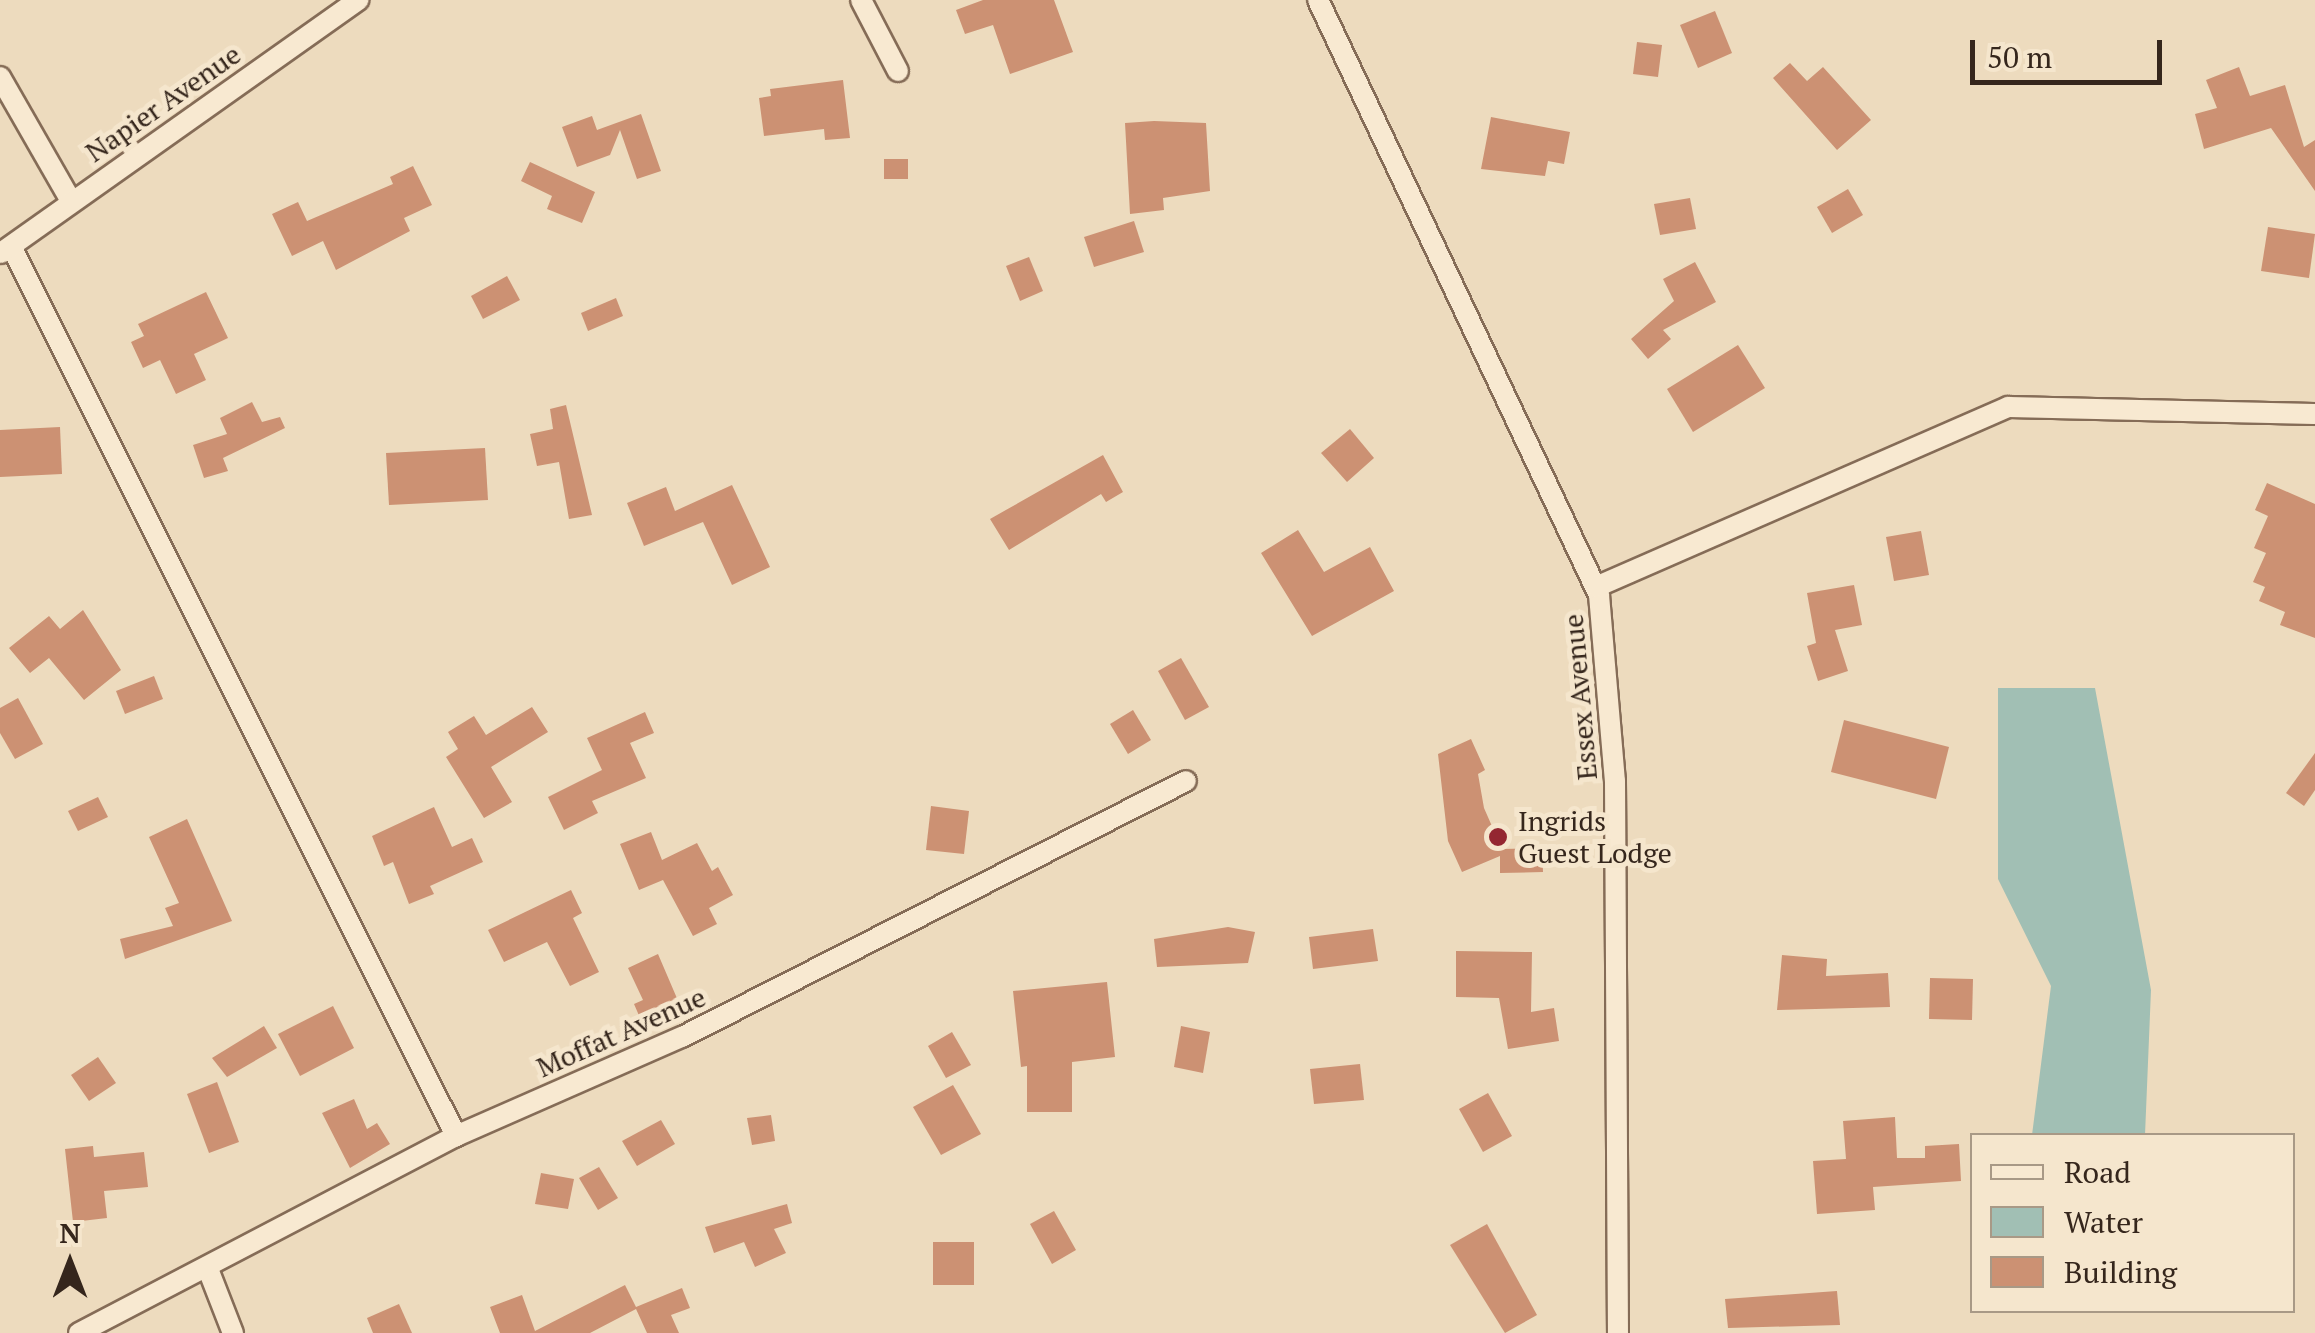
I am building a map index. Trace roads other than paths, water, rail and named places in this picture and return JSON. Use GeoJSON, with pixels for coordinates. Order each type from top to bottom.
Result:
{"type":"FeatureCollection","features":[{"type":"Feature","properties":{"kind":"street","name":"Napier Avenue"},"geometry":{"type":"LineString","coordinates":[[6,250],[358,0]]}},
{"type":"Feature","properties":{"kind":"street"},"geometry":{"type":"LineString","coordinates":[[861,0],[898,70]]}},
{"type":"Feature","properties":{"kind":"street","name":"Essex Avenue"},"geometry":{"type":"LineString","coordinates":[[1318,0],[1596,587],[1616,780],[1618,1333]]}},
{"type":"Feature","properties":{"kind":"street"},"geometry":{"type":"LineString","coordinates":[[0,77],[71,201]]}},
{"type":"Feature","properties":{"kind":"street"},"geometry":{"type":"LineString","coordinates":[[6,250],[456,1136]]}},
{"type":"Feature","properties":{"kind":"street"},"geometry":{"type":"LineString","coordinates":[[1596,587],[2008,407],[2315,414]]}},
{"type":"Feature","properties":{"kind":"street","name":"Moffat Avenue"},"geometry":{"type":"LineString","coordinates":[[79,1333],[208,1269],[456,1136],[682,1038],[1186,781]]}},
{"type":"Feature","properties":{"kind":"street"},"geometry":{"type":"LineString","coordinates":[[208,1269],[234,1333]]}},
{"type":"Feature","properties":{"kind":"water"},"geometry":{"type":"Polygon","coordinates":[[[1998,688],[2095,688],[2151,990],[2145,1133],[2032,1133],[2051,986],[1998,879],[1998,688]]]}},
{"type":"Feature","properties":{"kind":"place","name":"Ingrids Guest Lodge"},"geometry":{"type":"Point","coordinates":[1498,837]}}]}
